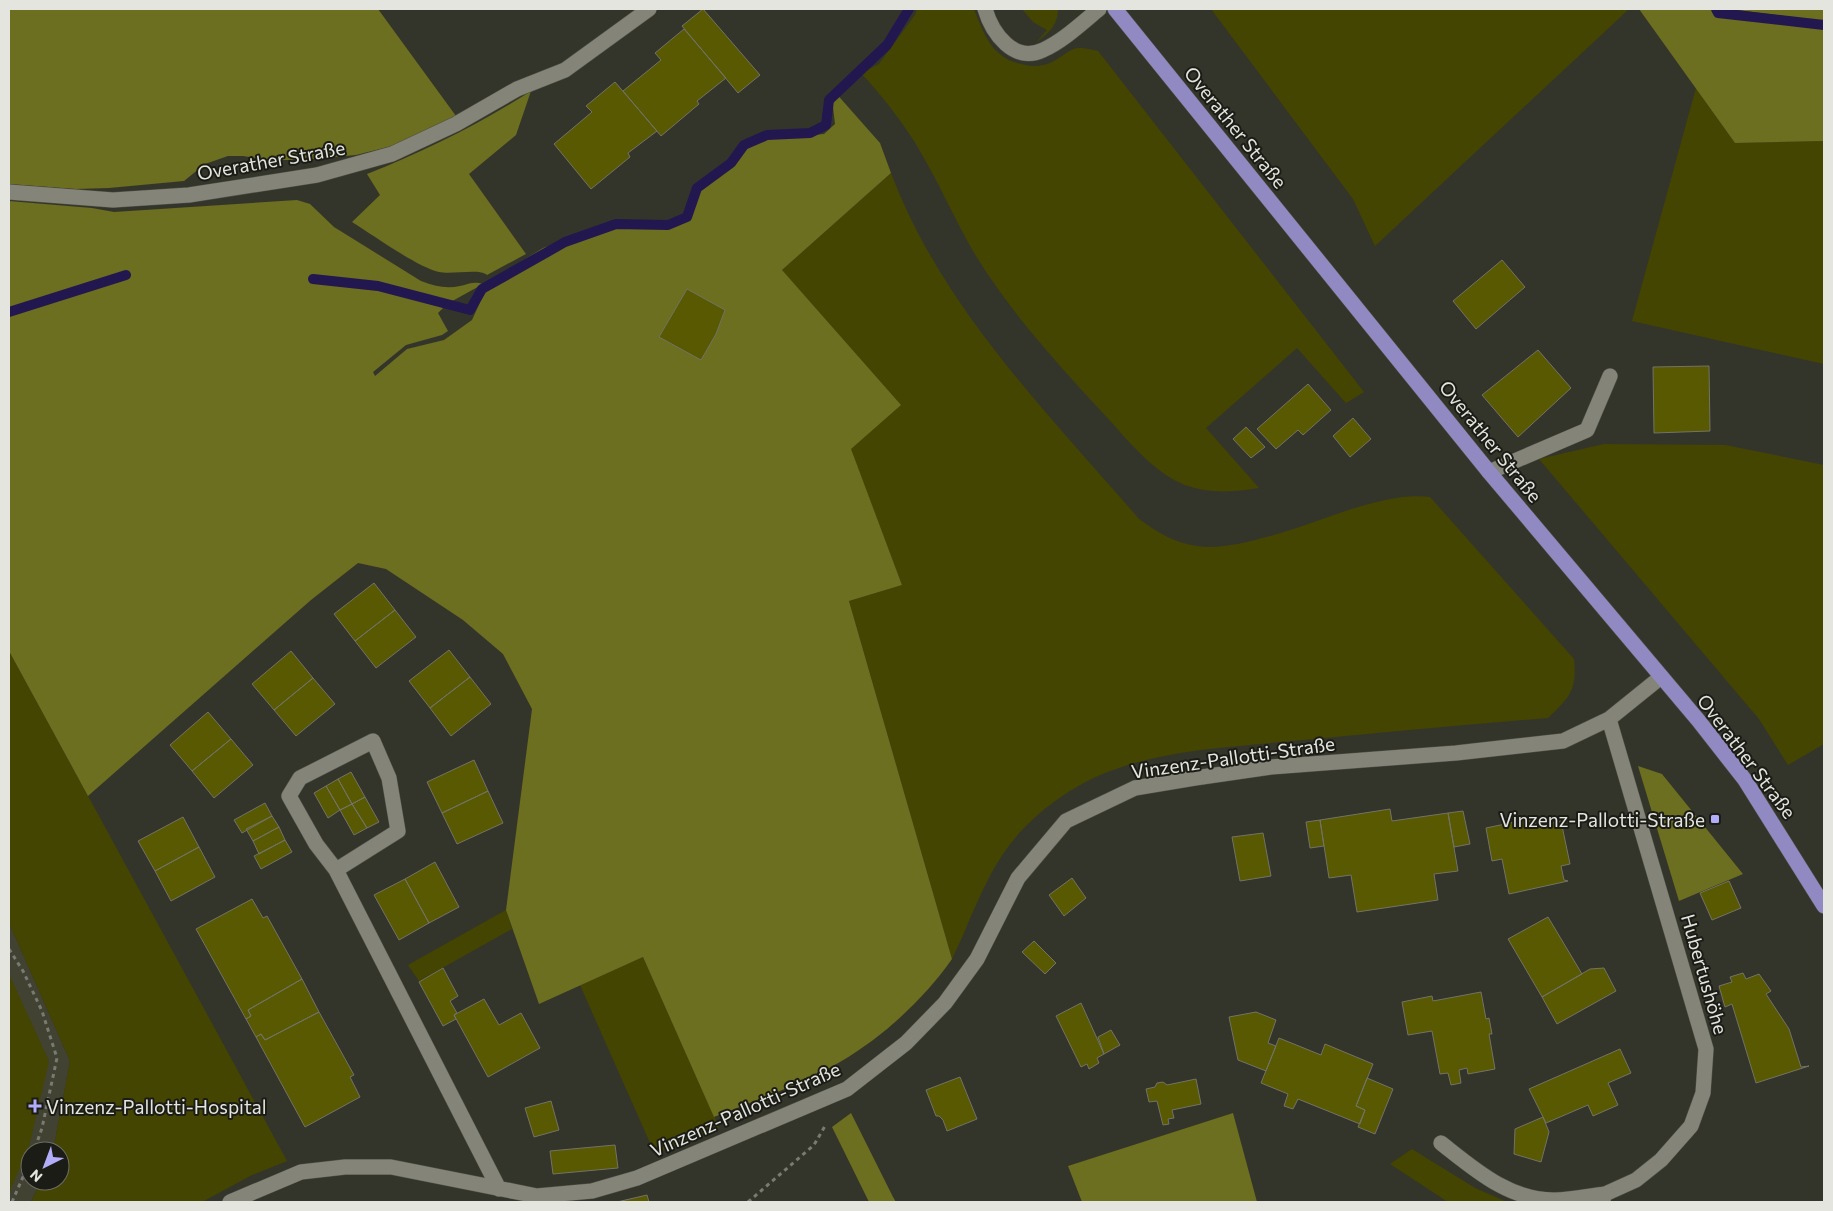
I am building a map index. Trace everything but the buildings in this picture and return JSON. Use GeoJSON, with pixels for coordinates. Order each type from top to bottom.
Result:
{"type":"FeatureCollection","features":[{"type":"Feature","properties":{"kind":"main road","name":"Overather Straße"},"geometry":{"type":"LineString","coordinates":[[1115,9],[1489,472],[1745,780],[1824,906]]}},
{"type":"Feature","properties":{"kind":"street","name":"Overather Straße"},"geometry":{"type":"LineString","coordinates":[[9,192],[113,200],[189,195],[317,176],[392,154],[456,124],[517,89],[565,70],[649,9]]}},
{"type":"Feature","properties":{"kind":"street"},"geometry":{"type":"LineString","coordinates":[[986,9],[995,31],[1004,43],[1016,51],[1029,54],[1043,51],[1099,9]]}},
{"type":"Feature","properties":{"kind":"street"},"geometry":{"type":"LineString","coordinates":[[1489,472],[1587,430],[1610,376]]}},
{"type":"Feature","properties":{"kind":"street","name":"Vinzenz-Pallotti-Straße"},"geometry":{"type":"LineString","coordinates":[[230,1202],[301,1172],[345,1167],[391,1167],[501,1194],[537,1196],[592,1191],[637,1178],[847,1088],[906,1043],[944,1003],[976,959],[1018,878],[1066,821],[1135,788],[1271,767],[1563,741],[1609,719],[1661,677]]}},
{"type":"Feature","properties":{"kind":"street","name":"Hubertushöhe"},"geometry":{"type":"LineString","coordinates":[[1441,1143],[1492,1183],[1521,1194],[1554,1200],[1603,1198],[1636,1180],[1661,1160],[1690,1126],[1703,1093],[1706,1049],[1609,719]]}},
{"type":"Feature","properties":{"kind":"street"},"geometry":{"type":"LineString","coordinates":[[336,870],[398,831],[389,778],[373,741],[300,778],[289,796],[316,844],[336,870],[501,1194]]}},
{"type":"Feature","properties":{"kind":"path"},"geometry":{"type":"LineString","coordinates":[[9,948],[23,971],[42,1012],[57,1058],[37,1141]]}},
{"type":"Feature","properties":{"kind":"path"},"geometry":{"type":"LineString","coordinates":[[748,1202],[814,1145],[847,1088]]}},
{"type":"Feature","properties":{"kind":"path"},"geometry":{"type":"LineString","coordinates":[[12,1202],[20,1184]]}},
{"type":"Feature","properties":{"kind":"shaded area"},"geometry":{"type":"Polygon","coordinates":[[[9,9],[378,9],[456,116],[400,144],[356,155],[302,160],[269,160],[228,156],[205,164],[184,181],[109,188],[76,189],[9,184],[9,9]]]}},
{"type":"Feature","properties":{"kind":"shaded area"},"geometry":{"type":"Polygon","coordinates":[[[917,9],[974,9],[982,29],[992,46],[1006,58],[1026,65],[1035,66],[1052,62],[1077,48],[1098,51],[1364,392],[1346,403],[1297,348],[1206,428],[1259,488],[1222,491],[1194,488],[1173,479],[1150,463],[1051,355],[1002,294],[973,251],[934,175],[907,130],[861,73],[879,64],[915,15],[917,9]]]}},
{"type":"Feature","properties":{"kind":"shaded area"},"geometry":{"type":"Polygon","coordinates":[[[1022,9],[1058,9],[1054,25],[1036,43],[1047,30],[1033,22],[1022,9]]]}},
{"type":"Feature","properties":{"kind":"shaded area"},"geometry":{"type":"Polygon","coordinates":[[[1211,9],[1629,9],[1375,246],[1353,199],[1211,9]]]}},
{"type":"Feature","properties":{"kind":"shaded area"},"geometry":{"type":"Polygon","coordinates":[[[1639,9],[1715,9],[1717,14],[1824,28],[1824,141],[1735,143],[1639,9]]]}},
{"type":"Feature","properties":{"kind":"shaded area"},"geometry":{"type":"Polygon","coordinates":[[[1729,9],[1824,9],[1824,21],[1729,9]]]}},
{"type":"Feature","properties":{"kind":"shaded area"},"geometry":{"type":"Polygon","coordinates":[[[1696,88],[1735,143],[1824,141],[1824,364],[1632,321],[1696,88]]]}},
{"type":"Feature","properties":{"kind":"shaded area"},"geometry":{"type":"Polygon","coordinates":[[[531,91],[516,135],[469,174],[526,254],[487,275],[478,272],[439,272],[419,264],[352,222],[380,195],[367,174],[451,136],[492,115],[531,91]]]}},
{"type":"Feature","properties":{"kind":"shaded area"},"geometry":{"type":"Polygon","coordinates":[[[834,91],[880,143],[891,173],[782,270],[901,405],[851,449],[902,585],[849,601],[952,959],[916,1003],[887,1029],[856,1052],[810,1078],[714,1117],[643,957],[539,1004],[506,910],[532,709],[503,654],[463,620],[386,569],[358,563],[311,600],[88,796],[9,651],[9,201],[92,208],[114,212],[297,200],[310,204],[334,227],[421,281],[445,287],[474,283],[483,284],[447,304],[438,313],[448,331],[442,335],[406,345],[373,372],[375,376],[407,349],[444,340],[472,320],[487,287],[499,275],[543,248],[610,223],[633,221],[652,225],[684,222],[704,184],[736,160],[758,140],[824,134],[835,124],[832,99],[834,91]]]}},
{"type":"Feature","properties":{"kind":"shaded area"},"geometry":{"type":"Polygon","coordinates":[[[891,173],[913,222],[938,269],[968,314],[1034,398],[1139,519],[1173,540],[1189,545],[1214,547],[1233,545],[1298,528],[1355,508],[1382,501],[1411,496],[1430,497],[1574,659],[1573,686],[1567,698],[1548,718],[1224,747],[1156,757],[1100,775],[1076,787],[1053,803],[1032,820],[1010,844],[990,875],[952,959],[849,601],[902,585],[782,270],[891,173]]]}},
{"type":"Feature","properties":{"kind":"shaded area"},"geometry":{"type":"Polygon","coordinates":[[[1604,444],[1725,445],[1824,465],[1824,744],[1788,765],[1759,719],[1539,459],[1604,444]]]}},
{"type":"Feature","properties":{"kind":"shaded area"},"geometry":{"type":"Polygon","coordinates":[[[9,651],[287,1161],[252,1175],[202,1202],[31,1202],[36,1191],[70,1191],[70,1141],[55,1141],[70,1061],[9,923],[9,651]]]}},
{"type":"Feature","properties":{"kind":"shaded area"},"geometry":{"type":"Polygon","coordinates":[[[1638,766],[1662,774],[1743,874],[1679,901],[1638,766]]]}},
{"type":"Feature","properties":{"kind":"shaded area"},"geometry":{"type":"Polygon","coordinates":[[[506,910],[512,929],[419,981],[408,965],[506,910]]]}},
{"type":"Feature","properties":{"kind":"shaded area","name":"Vinzenz-Pallotti-Hospital"},"geometry":{"type":"Polygon","coordinates":[[[9,923],[70,1061],[55,1141],[20,1141],[20,1191],[36,1191],[31,1202],[9,1202],[9,923]]]}},
{"type":"Feature","properties":{"kind":"shaded area"},"geometry":{"type":"Polygon","coordinates":[[[643,957],[719,1127],[655,1154],[580,985],[643,957]]]}},
{"type":"Feature","properties":{"kind":"shaded area"},"geometry":{"type":"Polygon","coordinates":[[[9,974],[49,1061],[30,1141],[20,1141],[20,1168],[9,1193],[9,974]]]}},
{"type":"Feature","properties":{"kind":"shaded area"},"geometry":{"type":"Polygon","coordinates":[[[851,1113],[896,1202],[869,1202],[832,1127],[851,1113]]]}},
{"type":"Feature","properties":{"kind":"shaded area"},"geometry":{"type":"Polygon","coordinates":[[[1233,1113],[1257,1202],[1082,1202],[1068,1166],[1233,1113]]]}},
{"type":"Feature","properties":{"kind":"shaded area"},"geometry":{"type":"Polygon","coordinates":[[[1412,1149],[1475,1188],[1507,1202],[1448,1202],[1390,1164],[1412,1149]]]}},
{"type":"Feature","properties":{"kind":"waterway"},"geometry":{"type":"LineString","coordinates":[[313,279],[378,286],[470,310],[482,289],[565,242],[616,224],[668,225],[687,217],[697,188],[731,163],[744,145],[767,135],[810,133],[826,125],[829,100],[887,45],[909,9]]}},
{"type":"Feature","properties":{"kind":"waterway"},"geometry":{"type":"LineString","coordinates":[[1716,9],[1718,13],[1824,25]]}},
{"type":"Feature","properties":{"kind":"waterway"},"geometry":{"type":"LineString","coordinates":[[9,312],[126,275]]}},
{"type":"Feature","properties":{"kind":"place","name":"Vinzenz-Pallotti-Straße"},"geometry":{"type":"Point","coordinates":[1715,819]}},
{"type":"Feature","properties":{"kind":"place","name":"Vinzenz-Pallotti-Hospital"},"geometry":{"type":"Point","coordinates":[35,1106]}}]}
